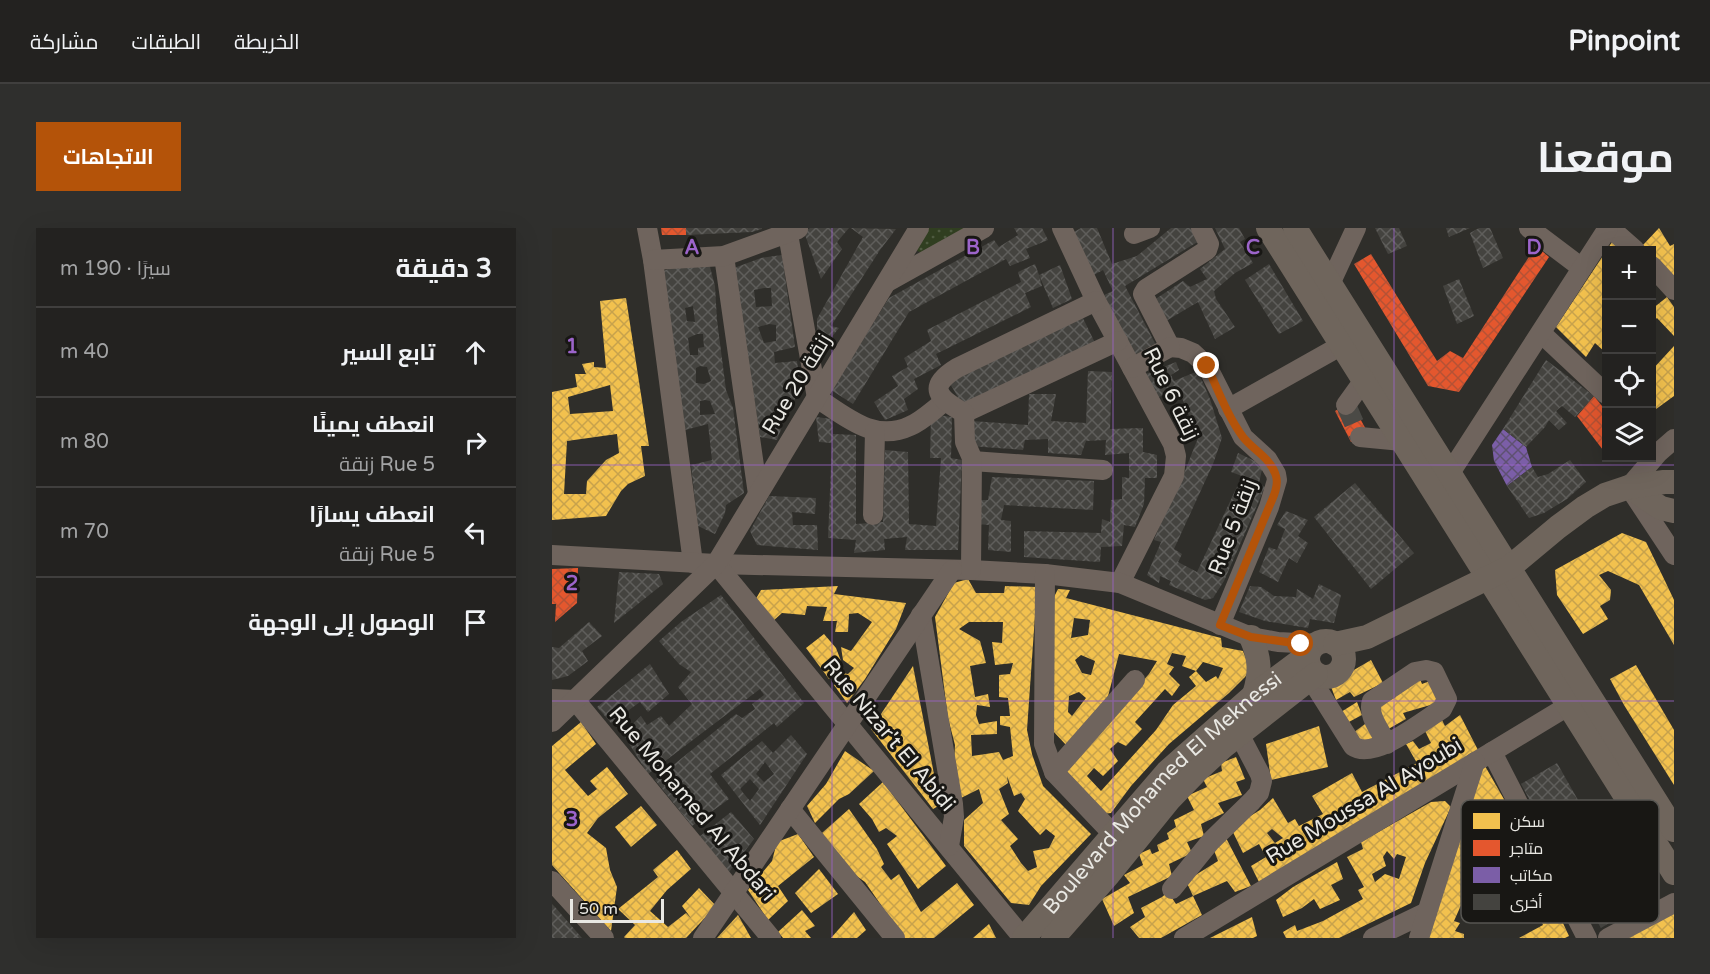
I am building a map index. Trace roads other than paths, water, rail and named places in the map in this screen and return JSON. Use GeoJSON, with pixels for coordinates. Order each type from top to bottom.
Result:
{"type":"FeatureCollection","features":[{"type":"Feature","properties":{"kind":"main road"},"geometry":{"type":"LineString","coordinates":[[1268,228],[1402,441],[1441,480],[1510,567],[1655,800]]}},
{"type":"Feature","properties":{"kind":"main road"},"geometry":{"type":"LineString","coordinates":[[1295,228],[1330,284],[1441,480],[1488,580],[1628,800]]}},
{"type":"Feature","properties":{"kind":"main road","name":"Boulevard Mohamed El Meknessi"},"geometry":{"type":"LineString","coordinates":[[1024,938],[1178,761],[1254,695],[1317,657],[1367,637],[1488,580],[1510,567],[1585,507],[1605,495],[1629,487],[1674,482]]}},
{"type":"Feature","properties":{"kind":"main road"},"geometry":{"type":"LineString","coordinates":[[1629,487],[1661,508],[1674,511]]}},
{"type":"Feature","properties":{"kind":"main road"},"geometry":{"type":"LineString","coordinates":[[1251,637],[1259,659],[1258,683],[1254,695]]}},
{"type":"Feature","properties":{"kind":"main road","name":"Boulevard Mohamed El Meknessi"},"geometry":{"type":"LineString","coordinates":[[1053,938],[1169,800],[1317,657]]}},
{"type":"Feature","properties":{"kind":"main road"},"geometry":{"type":"LineString","coordinates":[[1659,806],[1674,830]]}},
{"type":"Feature","properties":{"kind":"main road"},"geometry":{"type":"LineString","coordinates":[[1659,849],[1674,873]]}},
{"type":"Feature","properties":{"kind":"street"},"geometry":{"type":"LineString","coordinates":[[647,228],[693,562]]}},
{"type":"Feature","properties":{"kind":"street","name":"Rue 20 زنقة"},"geometry":{"type":"LineString","coordinates":[[552,722],[716,564],[919,228]]}},
{"type":"Feature","properties":{"kind":"street"},"geometry":{"type":"LineString","coordinates":[[887,282],[984,228]]}},
{"type":"Feature","properties":{"kind":"street","name":"Rue 6 زنقة"},"geometry":{"type":"LineString","coordinates":[[1062,228],[1096,301],[1173,444],[1176,465],[1174,476],[1120,583]]}},
{"type":"Feature","properties":{"kind":"street"},"geometry":{"type":"LineString","coordinates":[[1132,368],[1170,347],[1144,298],[1144,292],[1207,250],[1209,244],[1201,228]]}},
{"type":"Feature","properties":{"kind":"street"},"geometry":{"type":"LineString","coordinates":[[1330,284],[1356,228]]}},
{"type":"Feature","properties":{"kind":"street"},"geometry":{"type":"LineString","coordinates":[[1529,228],[1582,268]]}},
{"type":"Feature","properties":{"kind":"street"},"geometry":{"type":"LineString","coordinates":[[1441,480],[1609,228],[1630,246]]}},
{"type":"Feature","properties":{"kind":"street"},"geometry":{"type":"LineString","coordinates":[[653,260],[724,256],[794,231],[817,398],[864,428],[875,432],[893,432],[911,426],[944,402]]}},
{"type":"Feature","properties":{"kind":"street"},"geometry":{"type":"LineString","coordinates":[[724,256],[758,494]]}},
{"type":"Feature","properties":{"kind":"street"},"geometry":{"type":"LineString","coordinates":[[1656,270],[1674,290]]}},
{"type":"Feature","properties":{"kind":"street"},"geometry":{"type":"LineString","coordinates":[[964,413],[944,402],[939,394],[939,383],[943,378],[957,368],[1096,301]]}},
{"type":"Feature","properties":{"kind":"street"},"geometry":{"type":"LineString","coordinates":[[1541,333],[1602,390]]}},
{"type":"Feature","properties":{"kind":"street"},"geometry":{"type":"LineString","coordinates":[[964,413],[1118,341]]}},
{"type":"Feature","properties":{"kind":"street"},"geometry":{"type":"LineString","coordinates":[[1228,409],[1342,345]]}},
{"type":"Feature","properties":{"kind":"street","name":"Rue 5 زنقة"},"geometry":{"type":"LineString","coordinates":[[1170,347],[1181,348],[1198,357],[1207,366],[1243,437],[1272,466],[1277,480],[1269,507],[1220,625]]}},
{"type":"Feature","properties":{"kind":"street"},"geometry":{"type":"LineString","coordinates":[[1346,405],[1364,380]]}},
{"type":"Feature","properties":{"kind":"street"},"geometry":{"type":"LineString","coordinates":[[703,938],[921,615],[962,570],[972,461],[965,442],[964,413]]}},
{"type":"Feature","properties":{"kind":"street"},"geometry":{"type":"LineString","coordinates":[[873,515],[875,432]]}},
{"type":"Feature","properties":{"kind":"street"},"geometry":{"type":"LineString","coordinates":[[1360,437],[1402,441]]}},
{"type":"Feature","properties":{"kind":"street"},"geometry":{"type":"LineString","coordinates":[[1656,448],[1674,439]]}},
{"type":"Feature","properties":{"kind":"street"},"geometry":{"type":"LineString","coordinates":[[972,461],[1103,470]]}},
{"type":"Feature","properties":{"kind":"street"},"geometry":{"type":"LineString","coordinates":[[1646,462],[1629,487],[1674,555]]}},
{"type":"Feature","properties":{"kind":"street"},"geometry":{"type":"LineString","coordinates":[[552,555],[716,564],[1046,574],[1120,583],[1251,637],[1317,657],[1353,746],[1357,749],[1365,749],[1387,744]]}},
{"type":"Feature","properties":{"kind":"street","name":"Rue Nizar't El Abidi"},"geometry":{"type":"LineString","coordinates":[[716,564],[1024,938]]}},
{"type":"Feature","properties":{"kind":"street"},"geometry":{"type":"LineString","coordinates":[[1046,574],[1044,744],[1054,772],[1113,834]]}},
{"type":"Feature","properties":{"kind":"street"},"geometry":{"type":"LineString","coordinates":[[921,615],[953,804],[954,817],[949,846]]}},
{"type":"Feature","properties":{"kind":"street"},"geometry":{"type":"LineString","coordinates":[[1054,772],[1135,680]]}},
{"type":"Feature","properties":{"kind":"street"},"geometry":{"type":"LineString","coordinates":[[552,699],[575,700]]}},
{"type":"Feature","properties":{"kind":"street","name":"Rue Mohamed Al Abdari"},"geometry":{"type":"LineString","coordinates":[[575,700],[771,938]]}},
{"type":"Feature","properties":{"kind":"street","name":"Rue Moussa Al Ayoubi"},"geometry":{"type":"LineString","coordinates":[[1185,938],[1568,706]]}},
{"type":"Feature","properties":{"kind":"street"},"geometry":{"type":"LineString","coordinates":[[1172,889],[1211,841],[1259,793],[1262,781],[1260,774],[1239,734]]}},
{"type":"Feature","properties":{"kind":"street"},"geometry":{"type":"LineString","coordinates":[[1467,800],[1483,757]]}},
{"type":"Feature","properties":{"kind":"street"},"geometry":{"type":"LineString","coordinates":[[1483,757],[1508,800]]}},
{"type":"Feature","properties":{"kind":"street"},"geometry":{"type":"LineString","coordinates":[[790,809],[895,938]]}},
{"type":"Feature","properties":{"kind":"street"},"geometry":{"type":"LineString","coordinates":[[1419,938],[1461,818]]}},
{"type":"Feature","properties":{"kind":"street"},"geometry":{"type":"LineString","coordinates":[[552,881],[604,938]]}},
{"type":"Feature","properties":{"kind":"street"},"geometry":{"type":"LineString","coordinates":[[1659,911],[1674,903]]}},
{"type":"Feature","properties":{"kind":"street"},"geometry":{"type":"LineString","coordinates":[[1373,938],[1427,912]]}},
{"type":"Feature","properties":{"kind":"street"},"geometry":{"type":"LineString","coordinates":[[1578,923],[1587,938]]}},
{"type":"Feature","properties":{"kind":"street"},"geometry":{"type":"LineString","coordinates":[[1608,938],[1636,923]]}},
{"type":"Feature","properties":{"kind":"tunnel"},"geometry":{"type":"LineString","coordinates":[[1346,405],[1360,437]]}}]}
